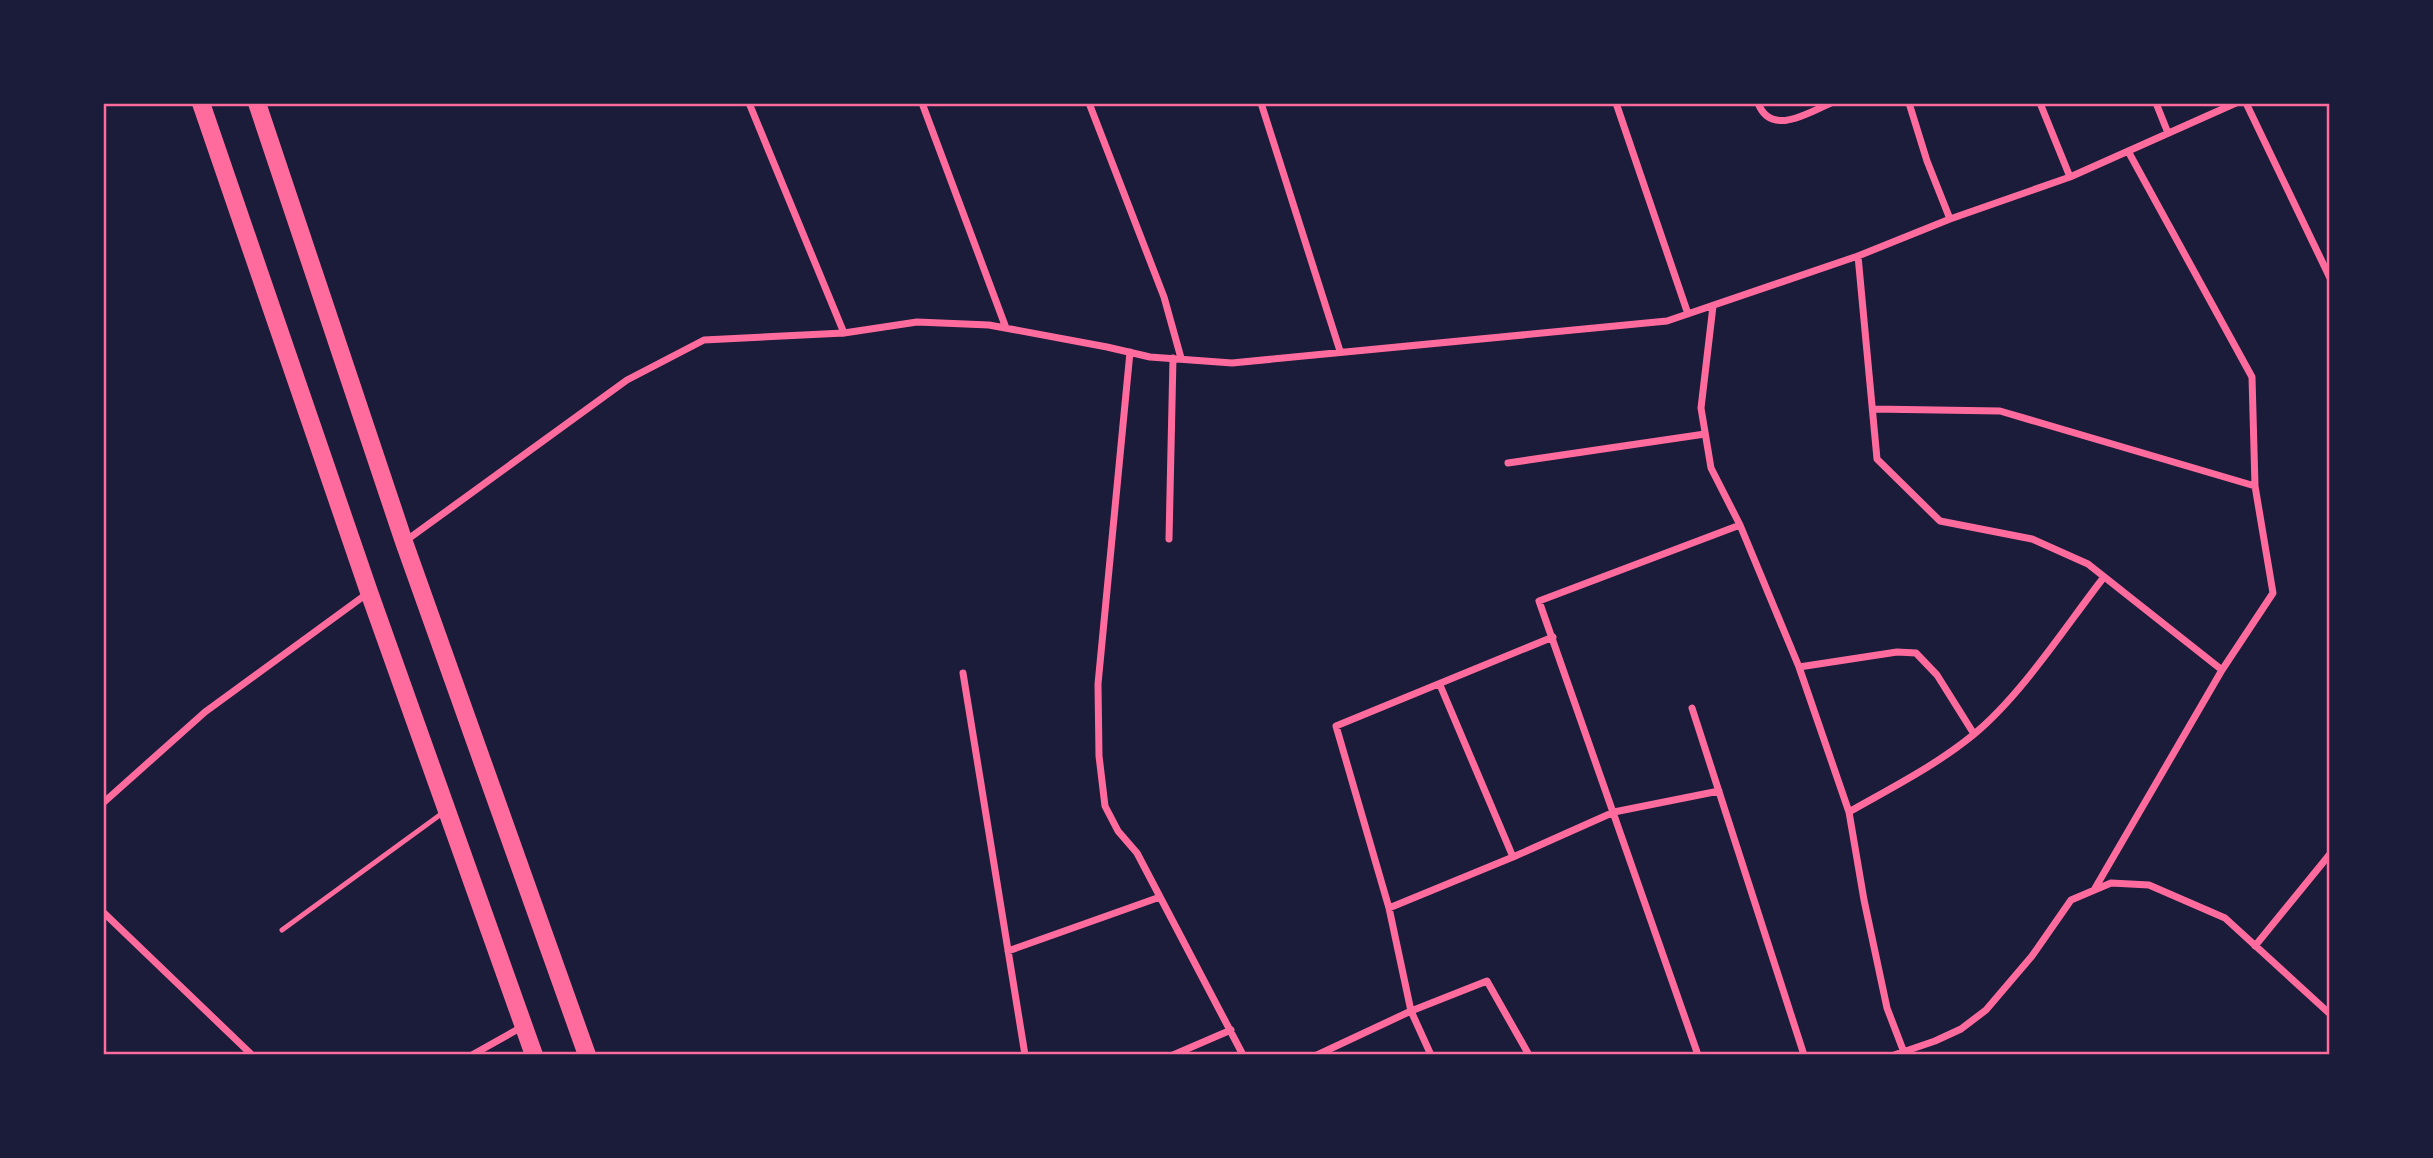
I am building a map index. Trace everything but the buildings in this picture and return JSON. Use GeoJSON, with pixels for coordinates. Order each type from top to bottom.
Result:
{"type":"FeatureCollection","features":[{"type":"Feature","properties":{"kind":"main road"},"geometry":{"type":"LineString","coordinates":[[201,103],[369,593],[534,1055]]}},
{"type":"Feature","properties":{"kind":"main road"},"geometry":{"type":"LineString","coordinates":[[257,103],[404,542],[587,1055]]}},
{"type":"Feature","properties":{"kind":"street"},"geometry":{"type":"LineString","coordinates":[[749,103],[844,333]]}},
{"type":"Feature","properties":{"kind":"street"},"geometry":{"type":"LineString","coordinates":[[922,103],[1006,328]]}},
{"type":"Feature","properties":{"kind":"street"},"geometry":{"type":"LineString","coordinates":[[1089,103],[1164,296],[1177,358],[1168,539]]}},
{"type":"Feature","properties":{"kind":"street"},"geometry":{"type":"LineString","coordinates":[[1261,103],[1340,351]]}},
{"type":"Feature","properties":{"kind":"street"},"geometry":{"type":"LineString","coordinates":[[1616,103],[1688,314]]}},
{"type":"Feature","properties":{"kind":"street"},"geometry":{"type":"LineString","coordinates":[[1758,103],[1761,111],[1773,120],[1788,122],[1830,103]]}},
{"type":"Feature","properties":{"kind":"street"},"geometry":{"type":"LineString","coordinates":[[1909,103],[1927,161],[1950,219]]}},
{"type":"Feature","properties":{"kind":"street"},"geometry":{"type":"LineString","coordinates":[[2040,103],[2070,177]]}},
{"type":"Feature","properties":{"kind":"street"},"geometry":{"type":"LineString","coordinates":[[2156,103],[2168,133]]}},
{"type":"Feature","properties":{"kind":"street"},"geometry":{"type":"LineString","coordinates":[[404,542],[627,380],[704,340],[844,333],[918,323],[989,325],[1150,357],[1232,363],[1667,321],[1858,257],[1950,219],[2070,177],[2236,103]]}},
{"type":"Feature","properties":{"kind":"street"},"geometry":{"type":"LineString","coordinates":[[2246,103],[2330,278]]}},
{"type":"Feature","properties":{"kind":"street"},"geometry":{"type":"LineString","coordinates":[[2094,890],[2222,670],[2273,593],[2255,486],[2252,377],[2128,152]]}},
{"type":"Feature","properties":{"kind":"street"},"geometry":{"type":"LineString","coordinates":[[1858,257],[1877,459],[1940,521],[2032,539],[2088,564],[2222,670]]}},
{"type":"Feature","properties":{"kind":"street"},"geometry":{"type":"LineString","coordinates":[[1713,306],[1701,408],[1711,468],[1740,525],[1799,667],[1849,812],[1884,996],[1905,1054]]}},
{"type":"Feature","properties":{"kind":"street"},"geometry":{"type":"LineString","coordinates":[[1130,352],[1098,684],[1099,757],[1105,806],[1118,831],[1137,853],[1243,1055]]}},
{"type":"Feature","properties":{"kind":"street"},"geometry":{"type":"LineString","coordinates":[[1873,409],[2000,411],[2255,486]]}},
{"type":"Feature","properties":{"kind":"street"},"geometry":{"type":"LineString","coordinates":[[1508,463],[1705,434]]}},
{"type":"Feature","properties":{"kind":"street"},"geometry":{"type":"LineString","coordinates":[[1698,1055],[1539,601],[1740,525]]}},
{"type":"Feature","properties":{"kind":"street"},"geometry":{"type":"LineString","coordinates":[[1849,812],[1928,767],[1974,734],[2014,693],[2104,577]]}},
{"type":"Feature","properties":{"kind":"street"},"geometry":{"type":"LineString","coordinates":[[103,803],[205,712],[369,593]]}},
{"type":"Feature","properties":{"kind":"street"},"geometry":{"type":"LineString","coordinates":[[1431,1055],[1411,1011],[1389,908],[1336,726],[1552,637]]}},
{"type":"Feature","properties":{"kind":"street"},"geometry":{"type":"LineString","coordinates":[[1799,667],[1897,652],[1916,653],[1937,675],[1974,734]]}},
{"type":"Feature","properties":{"kind":"street"},"geometry":{"type":"LineString","coordinates":[[963,673],[1025,1055]]}},
{"type":"Feature","properties":{"kind":"street"},"geometry":{"type":"LineString","coordinates":[[1440,685],[1513,857]]}},
{"type":"Feature","properties":{"kind":"street"},"geometry":{"type":"LineString","coordinates":[[1692,708],[1804,1055]]}},
{"type":"Feature","properties":{"kind":"street"},"geometry":{"type":"LineString","coordinates":[[1389,908],[1614,812],[1719,791]]}},
{"type":"Feature","properties":{"kind":"street"},"geometry":{"type":"LineString","coordinates":[[2255,946],[2330,854]]}},
{"type":"Feature","properties":{"kind":"street"},"geometry":{"type":"LineString","coordinates":[[1894,1055],[1905,1054],[1961,1029],[1986,1010],[2032,956],[2070,900],[2111,883],[2149,885],[2225,919],[2330,1014]]}},
{"type":"Feature","properties":{"kind":"street"},"geometry":{"type":"LineString","coordinates":[[1008,951],[1160,897]]}},
{"type":"Feature","properties":{"kind":"street"},"geometry":{"type":"LineString","coordinates":[[103,912],[252,1055]]}},
{"type":"Feature","properties":{"kind":"street"},"geometry":{"type":"LineString","coordinates":[[1317,1055],[1411,1011],[1487,982],[1529,1055]]}},
{"type":"Feature","properties":{"kind":"street"},"geometry":{"type":"LineString","coordinates":[[471,1055],[523,1026]]}},
{"type":"Feature","properties":{"kind":"street"},"geometry":{"type":"LineString","coordinates":[[1173,1055],[1231,1030]]}},
{"type":"Feature","properties":{"kind":"lane"},"geometry":{"type":"LineString","coordinates":[[282,930],[447,810]]}}]}
